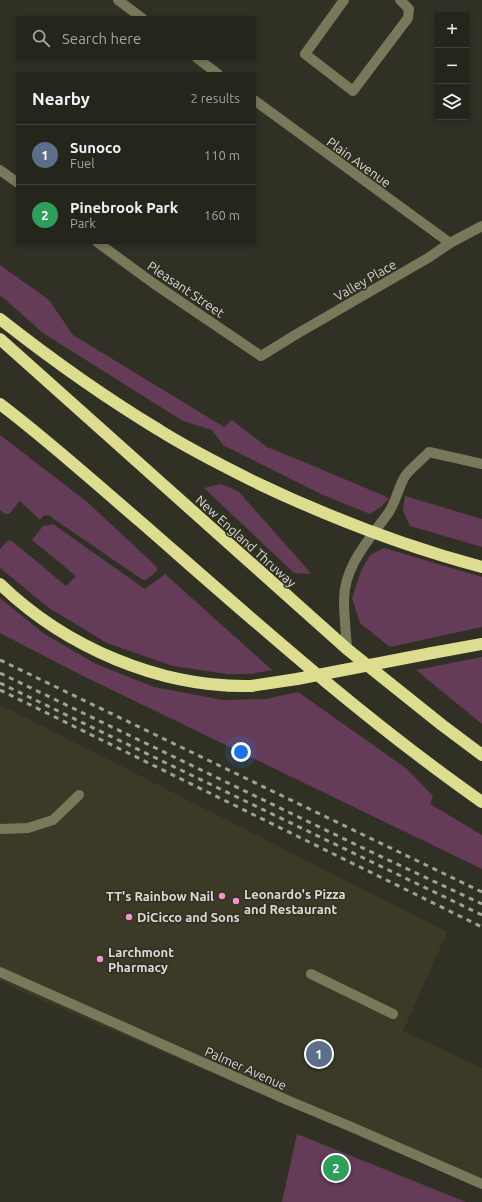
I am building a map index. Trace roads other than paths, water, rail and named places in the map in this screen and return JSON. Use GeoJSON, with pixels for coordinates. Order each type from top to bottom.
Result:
{"type":"FeatureCollection","features":[{"type":"Feature","properties":{"kind":"highway"},"geometry":{"type":"LineString","coordinates":[[0,320],[98,391],[167,435],[220,464],[319,511],[374,533],[427,551],[482,567]]}},
{"type":"Feature","properties":{"kind":"highway","name":"New England Thruway"},"geometry":{"type":"LineString","coordinates":[[0,339],[347,649],[442,725],[482,754]]}},
{"type":"Feature","properties":{"kind":"highway"},"geometry":{"type":"LineString","coordinates":[[0,404],[48,442],[339,693],[410,749],[482,802]]}},
{"type":"Feature","properties":{"kind":"highway"},"geometry":{"type":"LineString","coordinates":[[0,584],[24,605],[79,641],[151,672],[185,680],[218,685],[251,686],[297,679],[482,644]]}},
{"type":"Feature","properties":{"kind":"street"},"geometry":{"type":"LineString","coordinates":[[118,0],[139,16]]}},
{"type":"Feature","properties":{"kind":"street"},"geometry":{"type":"LineString","coordinates":[[344,0],[304,54],[353,91],[408,18],[409,9],[400,0]]}},
{"type":"Feature","properties":{"kind":"street"},"geometry":{"type":"LineString","coordinates":[[200,60],[215,72]]}},
{"type":"Feature","properties":{"kind":"street","name":"Plain Avenue"},"geometry":{"type":"LineString","coordinates":[[256,101],[450,243]]}},
{"type":"Feature","properties":{"kind":"street"},"geometry":{"type":"LineString","coordinates":[[0,170],[16,182]]}},
{"type":"Feature","properties":{"kind":"street","name":"Valley Place"},"geometry":{"type":"LineString","coordinates":[[261,356],[428,258],[450,243],[482,226]]}},
{"type":"Feature","properties":{"kind":"street","name":"Pleasant Street"},"geometry":{"type":"LineString","coordinates":[[100,244],[153,283],[261,356]]}},
{"type":"Feature","properties":{"kind":"street"},"geometry":{"type":"LineString","coordinates":[[347,649],[344,599],[346,584],[359,553],[390,510],[397,497],[404,477],[429,452],[482,464]]}},
{"type":"Feature","properties":{"kind":"street"},"geometry":{"type":"LineString","coordinates":[[0,829],[28,828],[53,820],[79,795]]}},
{"type":"Feature","properties":{"kind":"street","name":"Palmer Avenue"},"geometry":{"type":"LineString","coordinates":[[0,972],[287,1100],[482,1184]]}},
{"type":"Feature","properties":{"kind":"street"},"geometry":{"type":"LineString","coordinates":[[311,974],[393,1014]]}},
{"type":"Feature","properties":{"kind":"railway"},"geometry":{"type":"LineString","coordinates":[[0,660],[482,892]]}},
{"type":"Feature","properties":{"kind":"railway"},"geometry":{"type":"LineString","coordinates":[[0,673],[482,904]]}},
{"type":"Feature","properties":{"kind":"railway"},"geometry":{"type":"LineString","coordinates":[[0,683],[482,915]]}},
{"type":"Feature","properties":{"kind":"railway"},"geometry":{"type":"LineString","coordinates":[[0,690],[482,927]]}},
{"type":"Feature","properties":{"kind":"place","name":"TT's Rainbow Nail"},"geometry":{"type":"Point","coordinates":[222,896]}},
{"type":"Feature","properties":{"kind":"place","name":"Leonardo's Pizza and Restaurant"},"geometry":{"type":"Point","coordinates":[236,901]}},
{"type":"Feature","properties":{"kind":"place","name":"DiCicco and Sons"},"geometry":{"type":"Point","coordinates":[129,917]}},
{"type":"Feature","properties":{"kind":"place","name":"Larchmont Pharmacy"},"geometry":{"type":"Point","coordinates":[100,959]}},
{"type":"Feature","properties":{"kind":"place","name":"Sunoco"},"geometry":{"type":"Point","coordinates":[319,1054]}},
{"type":"Feature","properties":{"kind":"place","name":"Pinebrook Park"},"geometry":{"type":"Point","coordinates":[336,1168]}}]}
